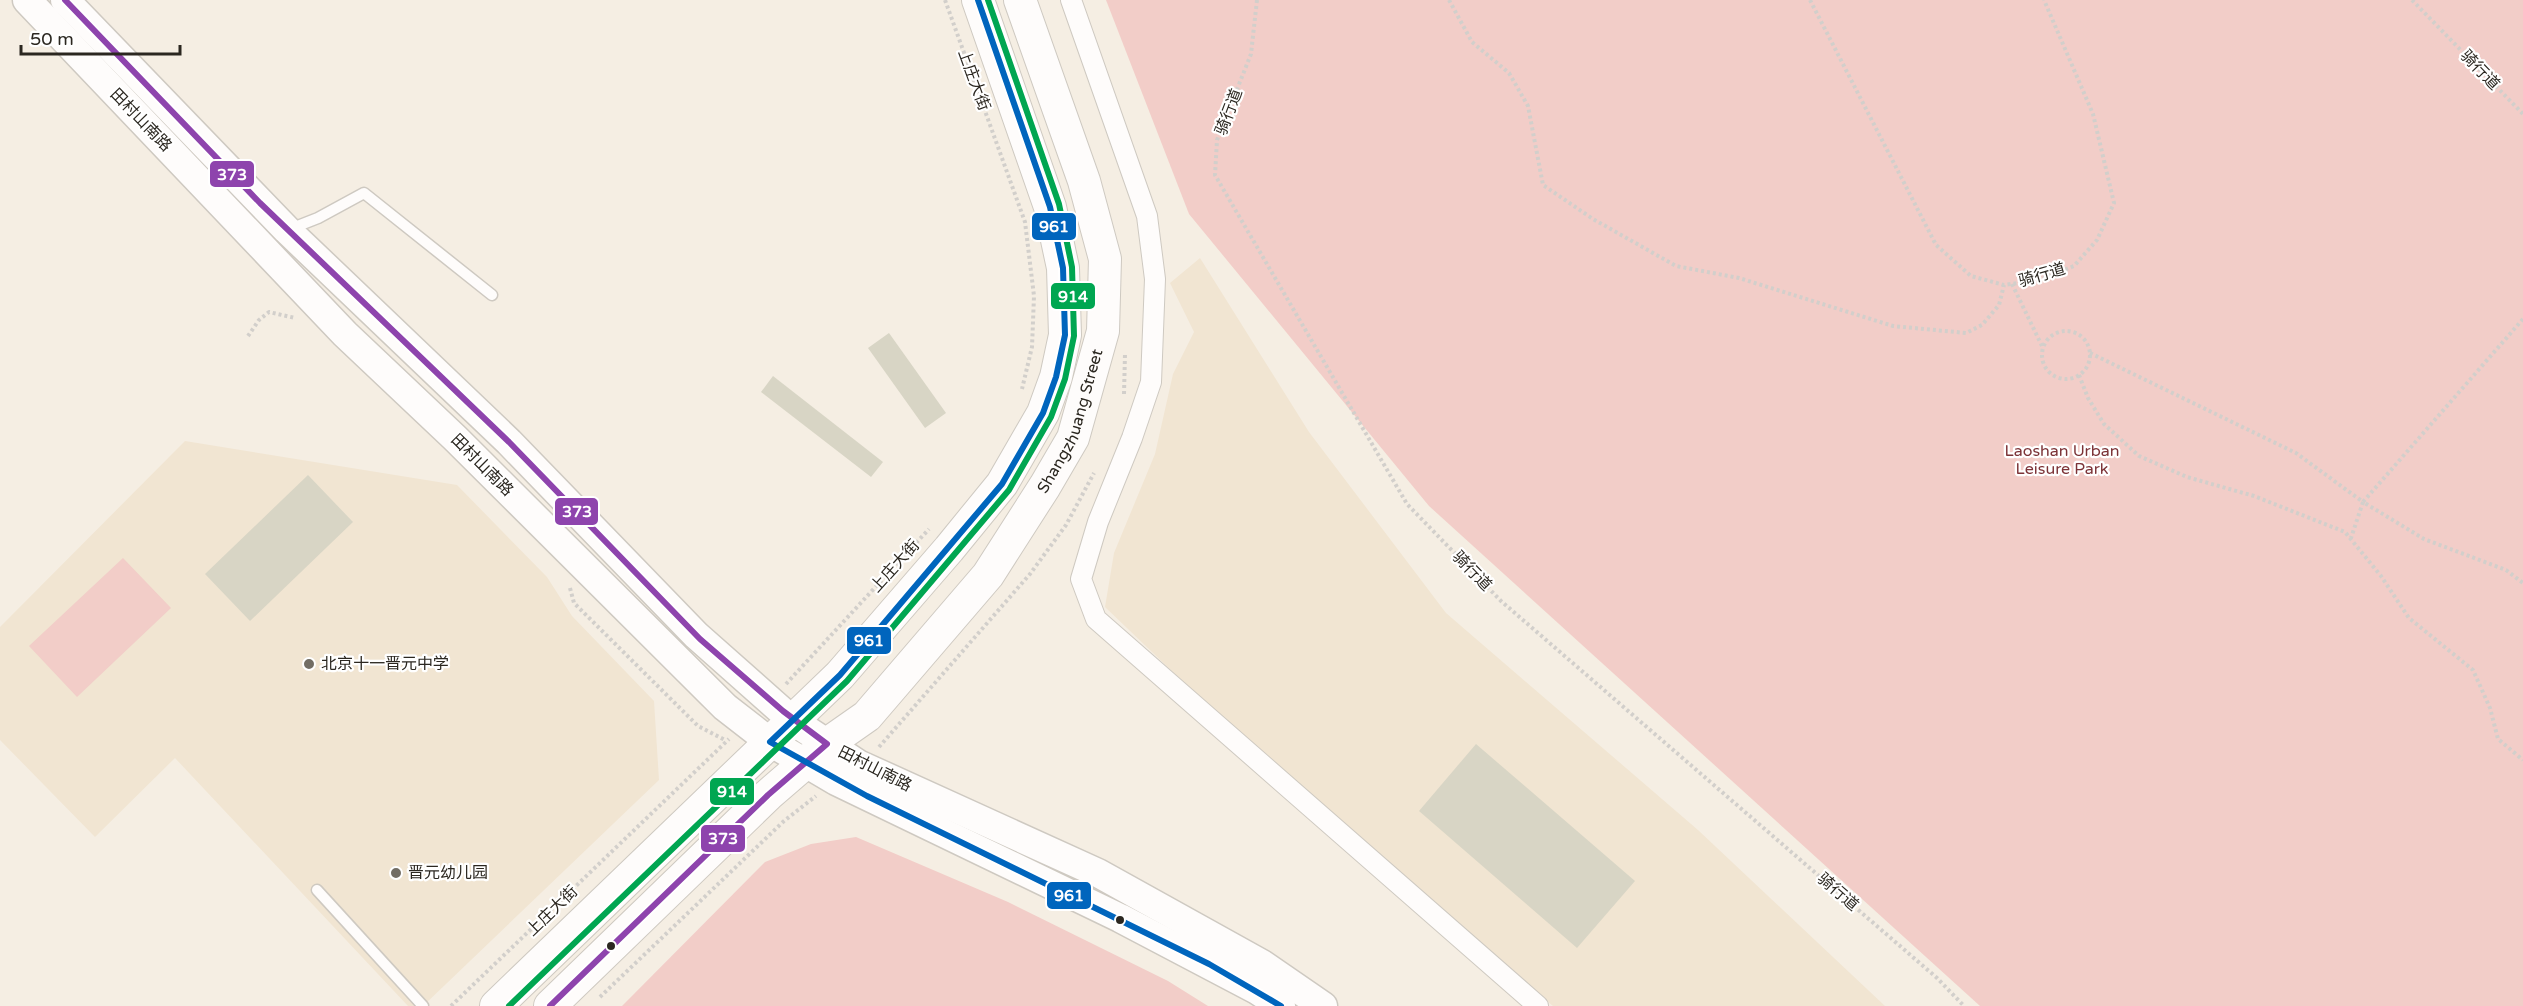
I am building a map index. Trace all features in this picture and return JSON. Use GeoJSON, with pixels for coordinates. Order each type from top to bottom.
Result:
{"type":"FeatureCollection","features":[{"type":"Feature","properties":{"kind":"main road","name":"田村山南路"},"geometry":{"type":"LineString","coordinates":[[27,0],[345,334],[455,438],[725,707],[770,742],[858,764],[1098,873],[1262,964],[1323,1006]]}},
{"type":"Feature","properties":{"kind":"main road","name":"田村山南路"},"geometry":{"type":"LineString","coordinates":[[65,0],[287,230],[509,442],[696,635],[793,721],[836,781],[1120,918],[1257,990],[1281,1006]]}},
{"type":"Feature","properties":{"kind":"main road","name":"Shangzhuang Street"},"geometry":{"type":"LineString","coordinates":[[793,721],[840,675],[1002,484],[1043,413],[1056,377],[1065,335],[1063,268],[1050,207],[978,0]]}},
{"type":"Feature","properties":{"kind":"main road","name":"Shangzhuang Street"},"geometry":{"type":"LineString","coordinates":[[815,753],[867,716],[988,575],[1045,486],[1072,438],[1103,331],[1105,259],[1081,171],[1020,0]]}},
{"type":"Feature","properties":{"kind":"main road","name":"上庄大街"},"geometry":{"type":"LineString","coordinates":[[496,1006],[793,721]]}},
{"type":"Feature","properties":{"kind":"main road"},"geometry":{"type":"LineString","coordinates":[[550,1006],[815,753]]}},
{"type":"Feature","properties":{"kind":"street"},"geometry":{"type":"LineString","coordinates":[[1071,0],[1147,216],[1155,279],[1150,382],[1132,438],[1098,522],[1081,579],[1096,619],[1538,1006]]}},
{"type":"Feature","properties":{"kind":"lane"},"geometry":{"type":"LineString","coordinates":[[287,230],[318,218],[364,193],[492,295]]}},
{"type":"Feature","properties":{"kind":"lane"},"geometry":{"type":"LineString","coordinates":[[317,890],[423,1006]]}},
{"type":"Feature","properties":{"kind":"path","name":"上庄大街"},"geometry":{"type":"LineString","coordinates":[[945,0],[1025,222],[1034,296],[1033,336],[1020,398]]}},
{"type":"Feature","properties":{"kind":"path","name":"骑行道"},"geometry":{"type":"LineString","coordinates":[[1257,0],[1251,54],[1217,140],[1215,175],[1407,504],[1501,601],[1929,970],[1964,1006]]}},
{"type":"Feature","properties":{"kind":"path"},"geometry":{"type":"LineString","coordinates":[[1449,0],[1472,42],[1509,73],[1528,106],[1543,184],[1593,219],[1676,266],[1739,278],[1893,326],[1936,332],[1966,333],[1982,325],[1999,305],[2004,285]]}},
{"type":"Feature","properties":{"kind":"path","name":"骑行道"},"geometry":{"type":"LineString","coordinates":[[1810,0],[1936,245],[1971,276],[2004,285],[2039,279],[2074,266],[2089,252],[2097,240],[2114,203],[2093,114],[2044,0]]}},
{"type":"Feature","properties":{"kind":"path","name":"骑行道"},"geometry":{"type":"LineString","coordinates":[[2412,0],[2523,114]]}},
{"type":"Feature","properties":{"kind":"path"},"geometry":{"type":"LineString","coordinates":[[2012,284],[2043,347],[2042,362],[2051,374],[2065,379],[2079,375],[2088,366],[2090,352],[2083,338],[2068,331],[2053,334],[2043,347]]}},
{"type":"Feature","properties":{"kind":"path"},"geometry":{"type":"LineString","coordinates":[[248,336],[259,320],[269,312],[299,319]]}},
{"type":"Feature","properties":{"kind":"path"},"geometry":{"type":"LineString","coordinates":[[2351,539],[2364,502],[2523,319]]}},
{"type":"Feature","properties":{"kind":"path"},"geometry":{"type":"LineString","coordinates":[[2090,352],[2296,453],[2364,502],[2424,539],[2506,570],[2523,583]]}},
{"type":"Feature","properties":{"kind":"path"},"geometry":{"type":"LineString","coordinates":[[2079,375],[2088,398],[2104,423],[2139,456],[2187,477],[2254,496],[2345,532],[2381,576],[2409,618],[2473,670],[2490,708],[2498,739],[2523,760]]}},
{"type":"Feature","properties":{"kind":"path","name":"上庄大街"},"geometry":{"type":"LineString","coordinates":[[769,701],[817,652],[933,524]]}},
{"type":"Feature","properties":{"kind":"path","name":"上庄大街"},"geometry":{"type":"LineString","coordinates":[[452,1006],[746,723]]}},
{"type":"Feature","properties":{"kind":"shaded area"},"geometry":{"type":"Polygon","coordinates":[[[1200,258],[1309,432],[1446,613],[1698,830],[1885,1006],[1553,1006],[1423,897],[1221,718],[1105,607],[1114,553],[1155,454],[1173,374],[1194,332],[1170,283],[1200,258]]]}},
{"type":"Feature","properties":{"kind":"shaded area","name":"北京十一晋元中学"},"geometry":{"type":"Polygon","coordinates":[[[185,441],[457,485],[547,577],[572,616],[654,701],[659,780],[423,1006],[408,1006],[175,758],[95,837],[0,740],[0,627],[185,441]]]}},
{"type":"Feature","properties":{"kind":"green space","name":"Laoshan Urban Leisure Park"},"geometry":{"type":"Polygon","coordinates":[[[1106,0],[2523,0],[2523,1006],[1980,1006],[1429,506],[1189,214],[1106,0]]]}},
{"type":"Feature","properties":{"kind":"green space"},"geometry":{"type":"Polygon","coordinates":[[[123,558],[171,608],[77,697],[29,646],[123,558]]]}},
{"type":"Feature","properties":{"kind":"green space"},"geometry":{"type":"Polygon","coordinates":[[[856,837],[1008,902],[1168,981],[1208,1006],[622,1006],[765,862],[811,844],[856,837]]]}},
{"type":"Feature","properties":{"kind":"building"},"geometry":{"type":"Polygon","coordinates":[[[889,333],[946,413],[925,428],[868,348],[889,333]]]}},
{"type":"Feature","properties":{"kind":"building"},"geometry":{"type":"Polygon","coordinates":[[[773,376],[883,462],[871,477],[761,392],[773,376]]]}},
{"type":"Feature","properties":{"kind":"building"},"geometry":{"type":"Polygon","coordinates":[[[308,475],[353,522],[250,621],[205,574],[308,475]]]}},
{"type":"Feature","properties":{"kind":"building"},"geometry":{"type":"Polygon","coordinates":[[[1476,744],[1635,881],[1577,948],[1419,811],[1476,744]]]}},
{"type":"Feature","properties":{"kind":"transit line","name":"373"},"geometry":{"type":"LineString","coordinates":[[65,0],[260,203],[509,442],[700,639],[783,711],[827,744],[768,795],[550,1006]]}},
{"type":"Feature","properties":{"kind":"transit line","name":"961"},"geometry":{"type":"LineString","coordinates":[[978,0],[1050,207],[1063,268],[1065,335],[1056,377],[1043,413],[1002,484],[840,675],[770,742],[867,796],[1209,964],[1281,1006]]}},
{"type":"Feature","properties":{"kind":"transit line","name":"914"},"geometry":{"type":"LineString","coordinates":[[509,1006],[847,681],[1009,490],[1051,417],[1065,379],[1074,336],[1072,267],[1059,204],[988,0]]}},
{"type":"Feature","properties":{"kind":"place","name":"北京十一晋元中学"},"geometry":{"type":"Point","coordinates":[309,664]}},
{"type":"Feature","properties":{"kind":"place","name":"晋元幼儿园"},"geometry":{"type":"Point","coordinates":[396,873]}}]}
